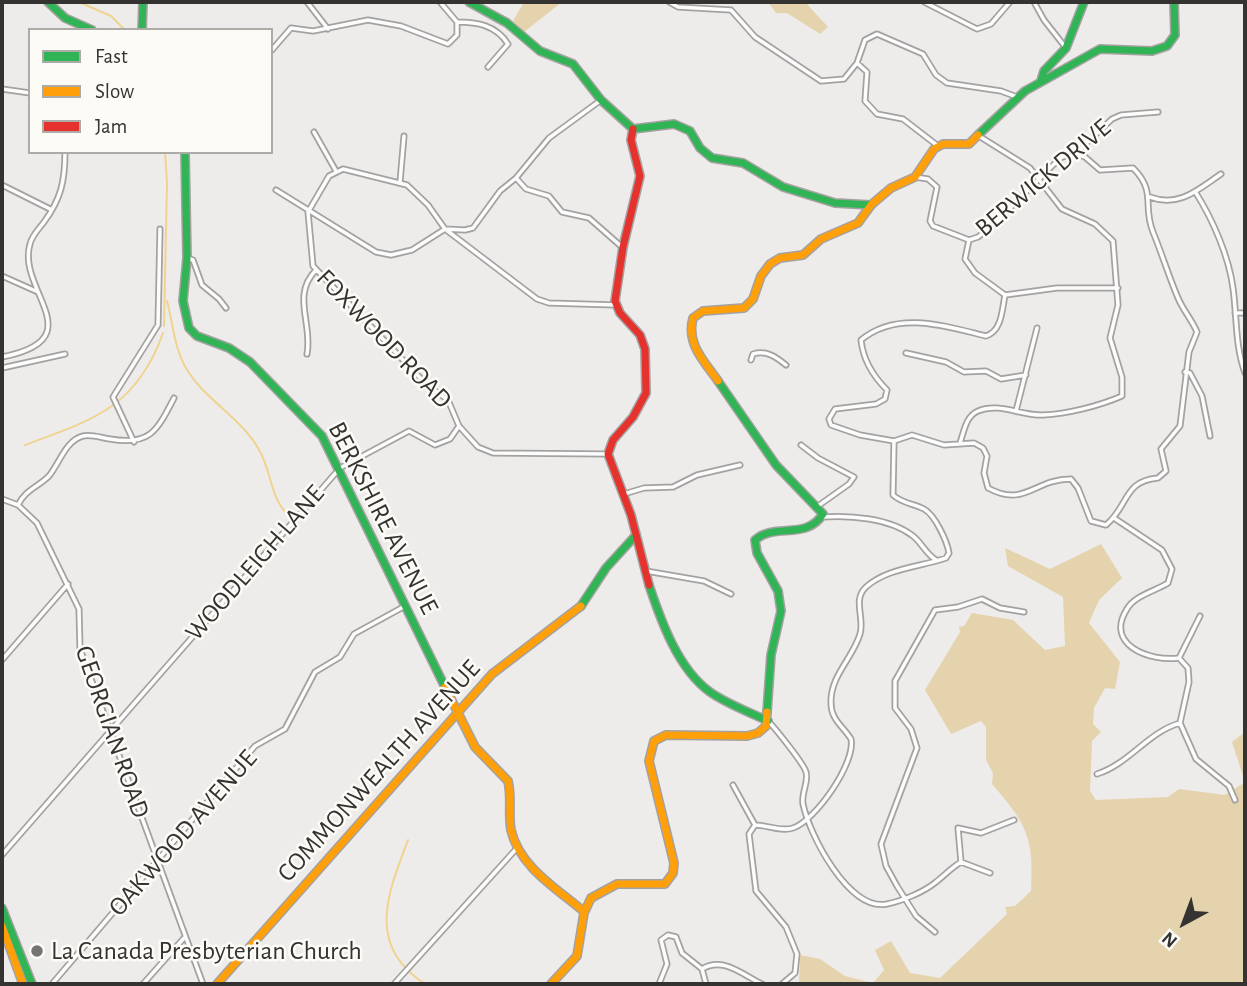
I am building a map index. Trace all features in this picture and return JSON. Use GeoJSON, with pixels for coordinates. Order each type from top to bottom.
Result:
{"type":"FeatureCollection","features":[{"type":"Feature","properties":{"kind":"street"},"geometry":{"type":"LineString","coordinates":[[48,2],[65,18],[88,28]]}},
{"type":"Feature","properties":{"kind":"street"},"geometry":{"type":"LineString","coordinates":[[142,28],[143,2]]}},
{"type":"Feature","properties":{"kind":"street"},"geometry":{"type":"LineString","coordinates":[[307,2],[328,29]]}},
{"type":"Feature","properties":{"kind":"street"},"geometry":{"type":"LineString","coordinates":[[273,49],[291,28],[313,32],[368,20],[401,26],[448,44],[457,35],[457,22],[440,2]]}},
{"type":"Feature","properties":{"kind":"street"},"geometry":{"type":"LineString","coordinates":[[469,2],[507,23],[521,38],[540,51],[573,64],[601,100],[633,129],[674,124],[690,131],[700,148],[712,158],[743,163],[773,182],[805,195],[835,203],[871,205]]}},
{"type":"Feature","properties":{"kind":"street"},"geometry":{"type":"LineString","coordinates":[[669,2],[678,7],[731,10],[755,37],[821,81],[844,79],[857,63],[865,40],[877,34],[923,54],[936,75],[947,83],[1001,91],[1017,97]]}},
{"type":"Feature","properties":{"kind":"street"},"geometry":{"type":"LineString","coordinates":[[923,2],[977,29],[991,24],[1010,2]]}},
{"type":"Feature","properties":{"kind":"street"},"geometry":{"type":"LineString","coordinates":[[1034,2],[1066,48]]}},
{"type":"Feature","properties":{"kind":"street"},"geometry":{"type":"LineString","coordinates":[[1041,82],[1045,71],[1060,59],[1066,48],[1084,2]]}},
{"type":"Feature","properties":{"kind":"street"},"geometry":{"type":"LineString","coordinates":[[857,63],[867,72],[865,101],[877,114],[903,119],[938,146],[964,146],[979,136],[1017,97],[1100,50],[1152,51],[1172,41],[1175,35],[1174,2]]}},
{"type":"Feature","properties":{"kind":"street"},"geometry":{"type":"LineString","coordinates":[[457,22],[484,24],[508,44],[488,67]]}},
{"type":"Feature","properties":{"kind":"street"},"geometry":{"type":"LineString","coordinates":[[2,89],[28,93]]}},
{"type":"Feature","properties":{"kind":"street"},"geometry":{"type":"LineString","coordinates":[[276,190],[310,209],[349,238],[376,252],[391,255],[412,250],[444,229],[472,228],[500,191],[516,178],[558,130],[601,100]]}},
{"type":"Feature","properties":{"kind":"street","name":"BERWICK DRIVE"},"geometry":{"type":"LineString","coordinates":[[969,240],[978,237],[993,225],[1038,178],[1062,157],[1075,154],[1112,119],[1121,115],[1158,112]]}},
{"type":"Feature","properties":{"kind":"street"},"geometry":{"type":"LineString","coordinates":[[633,129],[631,140],[640,176],[622,247],[616,304],[643,341],[648,386],[643,400],[613,440],[608,454],[624,494],[664,627],[696,680],[711,693],[768,721],[782,735],[807,774],[802,799],[808,820],[841,880],[854,895],[867,903],[881,905],[933,885],[961,862]]}},
{"type":"Feature","properties":{"kind":"street"},"geometry":{"type":"LineString","coordinates":[[314,132],[336,171]]}},
{"type":"Feature","properties":{"kind":"street"},"geometry":{"type":"LineString","coordinates":[[400,182],[404,136]]}},
{"type":"Feature","properties":{"kind":"street"},"geometry":{"type":"LineString","coordinates":[[960,443],[971,416],[979,410],[996,408],[1042,415],[1109,402],[1122,396],[1122,377],[1110,338],[1118,305],[1113,241],[1107,233],[1062,209],[1030,168],[979,136]]}},
{"type":"Feature","properties":{"kind":"street"},"geometry":{"type":"LineString","coordinates":[[915,177],[929,154],[938,146]]}},
{"type":"Feature","properties":{"kind":"street"},"geometry":{"type":"LineString","coordinates":[[2,357],[30,351],[44,336],[48,325],[29,249],[33,237],[64,187],[65,154]]}},
{"type":"Feature","properties":{"kind":"street","name":"BERKSHIRE AVENUE"},"geometry":{"type":"LineString","coordinates":[[185,154],[187,258],[183,301],[189,328],[197,336],[229,348],[250,362],[315,428],[478,751],[508,781],[510,818],[517,848]]}},
{"type":"Feature","properties":{"kind":"street"},"geometry":{"type":"LineString","coordinates":[[1005,295],[998,328],[993,334],[986,336],[936,323],[892,323],[873,330],[861,340],[867,363],[887,390],[885,398],[876,404],[835,409],[829,419],[831,425],[860,435],[894,441],[912,435],[944,445],[974,443],[983,448],[987,456],[984,473],[988,488],[1002,495],[1016,497],[1048,482],[1070,479],[1078,488],[1091,521],[1106,525],[1114,518],[1133,486],[1158,478],[1166,471],[1161,449],[1165,440],[1180,426],[1185,372],[1197,332],[1179,300],[1165,257],[1152,231],[1147,215],[1150,197],[1145,181],[1133,168],[1100,170],[1085,157],[1075,154]]}},
{"type":"Feature","properties":{"kind":"street"},"geometry":{"type":"LineString","coordinates":[[310,209],[329,176],[336,171],[343,169],[400,182],[419,194],[444,229],[537,299],[549,303],[616,304]]}},
{"type":"Feature","properties":{"kind":"street"},"geometry":{"type":"LineString","coordinates":[[1150,197],[1169,200],[1196,193],[1221,174]]}},
{"type":"Feature","properties":{"kind":"street"},"geometry":{"type":"LineString","coordinates":[[822,517],[818,506],[796,488],[752,431],[693,344],[690,323],[703,311],[744,307],[753,299],[761,276],[770,264],[780,258],[803,255],[821,239],[852,227],[871,205],[891,188],[915,177],[928,179],[937,187],[930,221],[933,226],[969,240],[965,259],[975,273],[1005,295],[1057,288],[1118,288]]}},
{"type":"Feature","properties":{"kind":"street"},"geometry":{"type":"LineString","coordinates":[[516,178],[526,189],[549,196],[562,212],[589,218],[622,247]]}},
{"type":"Feature","properties":{"kind":"street"},"geometry":{"type":"LineString","coordinates":[[2,185],[52,210]]}},
{"type":"Feature","properties":{"kind":"street"},"geometry":{"type":"LineString","coordinates":[[1196,193],[1218,239],[1233,285],[1239,355],[1245,373]]}},
{"type":"Feature","properties":{"kind":"street"},"geometry":{"type":"LineString","coordinates":[[859,203],[864,215]]}},
{"type":"Feature","properties":{"kind":"street","name":"FOXWOOD ROAD"},"geometry":{"type":"LineString","coordinates":[[310,209],[310,252],[316,270],[427,385],[448,400],[459,426]]}},
{"type":"Feature","properties":{"kind":"street"},"geometry":{"type":"LineString","coordinates":[[134,442],[116,405],[114,393],[158,325],[160,229]]}},
{"type":"Feature","properties":{"kind":"street"},"geometry":{"type":"LineString","coordinates":[[187,258],[193,261],[202,285],[226,308]]}},
{"type":"Feature","properties":{"kind":"street"},"geometry":{"type":"LineString","coordinates":[[307,354],[303,294],[316,270]]}},
{"type":"Feature","properties":{"kind":"street"},"geometry":{"type":"LineString","coordinates":[[2,276],[39,293]]}},
{"type":"Feature","properties":{"kind":"street"},"geometry":{"type":"LineString","coordinates":[[1235,313],[1245,313]]}},
{"type":"Feature","properties":{"kind":"street"},"geometry":{"type":"LineString","coordinates":[[1016,411],[1037,328]]}},
{"type":"Feature","properties":{"kind":"street"},"geometry":{"type":"LineString","coordinates":[[751,360],[753,354],[762,351],[775,356],[786,365]]}},
{"type":"Feature","properties":{"kind":"street"},"geometry":{"type":"LineString","coordinates":[[906,353],[946,362],[964,373],[986,371],[1000,379],[1026,375]]}},
{"type":"Feature","properties":{"kind":"street"},"geometry":{"type":"LineString","coordinates":[[2,368],[65,354]]}},
{"type":"Feature","properties":{"kind":"street"},"geometry":{"type":"LineString","coordinates":[[1185,372],[1190,373],[1202,396],[1210,436]]}},
{"type":"Feature","properties":{"kind":"street"},"geometry":{"type":"LineString","coordinates":[[18,505],[27,491],[50,475],[76,439],[89,436],[134,442],[146,438],[158,428],[174,398]]}},
{"type":"Feature","properties":{"kind":"street"},"geometry":{"type":"LineString","coordinates":[[459,426],[478,447],[493,453],[608,454]]}},
{"type":"Feature","properties":{"kind":"street","name":"WOODLEIGH LANE"},"geometry":{"type":"LineString","coordinates":[[2,855],[109,729],[338,470],[409,431],[435,445],[450,439],[459,426]]}},
{"type":"Feature","properties":{"kind":"street"},"geometry":{"type":"LineString","coordinates":[[755,825],[789,829],[808,820],[837,782],[852,751],[852,739],[834,719],[831,704],[834,683],[861,632],[859,596],[876,581],[916,564],[946,558],[949,553],[930,513],[922,507],[902,503],[893,495],[894,441]]}},
{"type":"Feature","properties":{"kind":"street"},"geometry":{"type":"LineString","coordinates":[[801,445],[818,458],[854,477],[849,484],[818,506]]}},
{"type":"Feature","properties":{"kind":"street"},"geometry":{"type":"LineString","coordinates":[[624,494],[644,488],[673,487],[697,475],[740,465]]}},
{"type":"Feature","properties":{"kind":"street","name":"GEORGIAN ROAD"},"geometry":{"type":"LineString","coordinates":[[2,499],[18,505],[37,523],[68,584],[81,618],[79,649],[203,984]]}},
{"type":"Feature","properties":{"kind":"street"},"geometry":{"type":"LineString","coordinates":[[551,984],[565,972],[576,956],[582,939],[582,910],[595,894],[607,887],[625,883],[656,887],[668,883],[673,877],[674,863],[649,761],[654,741],[666,735],[747,736],[762,730],[768,721],[771,655],[780,600],[757,553],[755,540],[764,532],[786,533],[805,528],[822,517],[849,515],[887,525],[913,536],[927,554],[937,561]]}},
{"type":"Feature","properties":{"kind":"street"},"geometry":{"type":"LineString","coordinates":[[1114,518],[1162,550],[1172,569],[1168,583],[1127,607],[1122,619],[1124,637],[1145,657],[1162,660],[1179,658]]}},
{"type":"Feature","properties":{"kind":"street","name":"COMMONWEALTH AVENUE"},"geometry":{"type":"LineString","coordinates":[[217,984],[492,674],[573,613],[594,589],[606,568],[636,535]]}},
{"type":"Feature","properties":{"kind":"street"},"geometry":{"type":"LineString","coordinates":[[646,571],[704,581],[731,594]]}},
{"type":"Feature","properties":{"kind":"street"},"geometry":{"type":"LineString","coordinates":[[2,660],[68,584]]}},
{"type":"Feature","properties":{"kind":"street"},"geometry":{"type":"LineString","coordinates":[[935,932],[921,922],[881,851],[884,831],[917,748],[911,729],[895,708],[895,681],[935,610],[958,607],[982,599],[1000,608],[1024,612]]}},
{"type":"Feature","properties":{"kind":"street","name":"OAKWOOD AVENUE"},"geometry":{"type":"LineString","coordinates":[[52,984],[255,746],[285,729],[315,672],[340,657],[354,634],[405,606]]}},
{"type":"Feature","properties":{"kind":"street"},"geometry":{"type":"LineString","coordinates":[[1179,658],[1200,616]]}},
{"type":"Feature","properties":{"kind":"street"},"geometry":{"type":"LineString","coordinates":[[1179,658],[1188,668],[1189,682],[1180,723],[1196,760],[1228,786],[1235,800]]}},
{"type":"Feature","properties":{"kind":"street"},"geometry":{"type":"LineString","coordinates":[[1097,774],[1112,769],[1166,727],[1180,723]]}},
{"type":"Feature","properties":{"kind":"street"},"geometry":{"type":"LineString","coordinates":[[733,786],[755,825]]}},
{"type":"Feature","properties":{"kind":"street"},"geometry":{"type":"LineString","coordinates":[[961,862],[958,828],[981,833],[1014,820]]}},
{"type":"Feature","properties":{"kind":"street"},"geometry":{"type":"LineString","coordinates":[[755,825],[749,834],[756,891],[786,927],[797,954],[795,973],[782,984]]}},
{"type":"Feature","properties":{"kind":"street"},"geometry":{"type":"LineString","coordinates":[[394,984],[517,848],[529,864],[582,910]]}},
{"type":"Feature","properties":{"kind":"street"},"geometry":{"type":"LineString","coordinates":[[961,862],[990,873]]}},
{"type":"Feature","properties":{"kind":"street"},"geometry":{"type":"LineString","coordinates":[[2,908],[32,984]]}},
{"type":"Feature","properties":{"kind":"street"},"geometry":{"type":"LineString","coordinates":[[2,926],[23,984]]}},
{"type":"Feature","properties":{"kind":"street"},"geometry":{"type":"LineString","coordinates":[[659,984],[667,964],[661,944],[668,935],[676,937],[682,953],[702,969],[706,984]]}},
{"type":"Feature","properties":{"kind":"street"},"geometry":{"type":"LineString","coordinates":[[143,984],[184,938]]}},
{"type":"Feature","properties":{"kind":"street"},"geometry":{"type":"LineString","coordinates":[[702,969],[720,963],[762,984]]}},
{"type":"Feature","properties":{"kind":"shaded area"},"geometry":{"type":"Polygon","coordinates":[[[524,2],[562,2],[524,32],[513,21],[524,2]]]}},
{"type":"Feature","properties":{"kind":"shaded area"},"geometry":{"type":"Polygon","coordinates":[[[768,2],[805,2],[828,27],[820,34],[787,13],[776,13],[768,2]]]}},
{"type":"Feature","properties":{"kind":"shaded area"},"geometry":{"type":"Polygon","coordinates":[[[1101,544],[1122,578],[1099,600],[1089,623],[1120,662],[1115,689],[1105,688],[1094,708],[1093,724],[1101,732],[1092,741],[1090,791],[1096,800],[1168,797],[1179,789],[1225,795],[1245,782],[1245,984],[799,984],[800,955],[820,959],[845,976],[873,983],[884,970],[875,950],[891,941],[910,973],[940,978],[1007,914],[1005,907],[1015,906],[1031,891],[1031,858],[1026,833],[1021,821],[992,784],[993,773],[986,760],[986,727],[981,721],[951,734],[925,690],[960,632],[959,627],[964,626],[972,613],[1013,620],[1045,650],[1065,646],[1063,597],[1008,566],[1005,548],[1050,569],[1101,544]]]}},
{"type":"Feature","properties":{"kind":"shaded area"},"geometry":{"type":"Polygon","coordinates":[[[1245,732],[1245,782],[1232,742],[1245,732]]]}},
{"type":"Feature","properties":{"kind":"waterway"},"geometry":{"type":"LineString","coordinates":[[79,2],[111,16],[123,28]]}},
{"type":"Feature","properties":{"kind":"waterway"},"geometry":{"type":"LineString","coordinates":[[164,326],[165,154]]}},
{"type":"Feature","properties":{"kind":"waterway"},"geometry":{"type":"LineString","coordinates":[[167,301],[176,344],[186,368],[202,389],[232,417],[258,448],[277,500],[288,515]]}},
{"type":"Feature","properties":{"kind":"waterway"},"geometry":{"type":"LineString","coordinates":[[25,445],[72,427],[110,407],[140,378],[163,333]]}},
{"type":"Feature","properties":{"kind":"waterway"},"geometry":{"type":"LineString","coordinates":[[408,840],[389,900],[386,918],[388,936],[394,953],[406,969],[425,984]]}},
{"type":"Feature","properties":{"kind":"traffic: fast"},"geometry":{"type":"LineString","coordinates":[[48,2],[65,18],[88,28]]}},
{"type":"Feature","properties":{"kind":"traffic: fast"},"geometry":{"type":"LineString","coordinates":[[142,28],[143,2]]}},
{"type":"Feature","properties":{"kind":"traffic: fast"},"geometry":{"type":"LineString","coordinates":[[469,2],[507,23],[540,51],[573,64],[601,100],[633,129],[674,124],[690,131],[700,148],[712,158],[743,163],[783,187],[835,203],[871,205]]}},
{"type":"Feature","properties":{"kind":"traffic: fast"},"geometry":{"type":"LineString","coordinates":[[1041,81],[1044,71],[1066,48],[1084,2]]}},
{"type":"Feature","properties":{"kind":"traffic: fast"},"geometry":{"type":"LineString","coordinates":[[978,135],[1025,91],[1100,49],[1152,51],[1167,46],[1175,35],[1174,2]]}},
{"type":"Feature","properties":{"kind":"traffic: fast"},"geometry":{"type":"LineString","coordinates":[[185,154],[187,258],[183,301],[189,328],[197,336],[229,348],[250,362],[322,436],[445,687]]}},
{"type":"Feature","properties":{"kind":"traffic: fast"},"geometry":{"type":"LineString","coordinates":[[718,381],[776,465],[823,514],[808,527],[772,532],[755,540],[757,553],[778,591],[781,611],[771,655],[767,712]]}},
{"type":"Feature","properties":{"kind":"traffic: fast"},"geometry":{"type":"LineString","coordinates":[[581,606],[606,568],[636,535]]}},
{"type":"Feature","properties":{"kind":"traffic: fast"},"geometry":{"type":"LineString","coordinates":[[649,585],[672,643],[689,671],[710,692],[768,721]]}},
{"type":"Feature","properties":{"kind":"traffic: fast"},"geometry":{"type":"LineString","coordinates":[[2,908],[32,984]]}},
{"type":"Feature","properties":{"kind":"traffic: slow"},"geometry":{"type":"LineString","coordinates":[[718,381],[694,344],[691,327],[693,318],[703,311],[744,308],[753,299],[761,276],[770,264],[780,258],[803,255],[821,239],[858,223],[871,205],[891,188],[915,177],[934,149],[943,144],[969,144],[978,135]]}},
{"type":"Feature","properties":{"kind":"traffic: slow"},"geometry":{"type":"LineString","coordinates":[[217,984],[492,674],[581,606]]}},
{"type":"Feature","properties":{"kind":"traffic: slow"},"geometry":{"type":"LineString","coordinates":[[445,687],[475,747],[508,781],[511,830],[522,855],[540,875],[582,910]]}},
{"type":"Feature","properties":{"kind":"traffic: slow"},"geometry":{"type":"LineString","coordinates":[[551,984],[577,956],[584,913],[591,898],[617,884],[665,884],[673,873],[674,863],[649,761],[654,741],[666,735],[747,736],[758,733],[766,726],[767,712]]}},
{"type":"Feature","properties":{"kind":"traffic: slow"},"geometry":{"type":"LineString","coordinates":[[2,926],[23,984]]}},
{"type":"Feature","properties":{"kind":"traffic: jam"},"geometry":{"type":"LineString","coordinates":[[633,129],[631,140],[640,176],[623,247],[615,301],[620,313],[640,335],[645,349],[646,393],[633,417],[613,440],[608,454],[631,515],[649,585]]}},
{"type":"Feature","properties":{"kind":"place","name":"La Canada Presbyterian Church"},"geometry":{"type":"Point","coordinates":[37,951]}}]}
